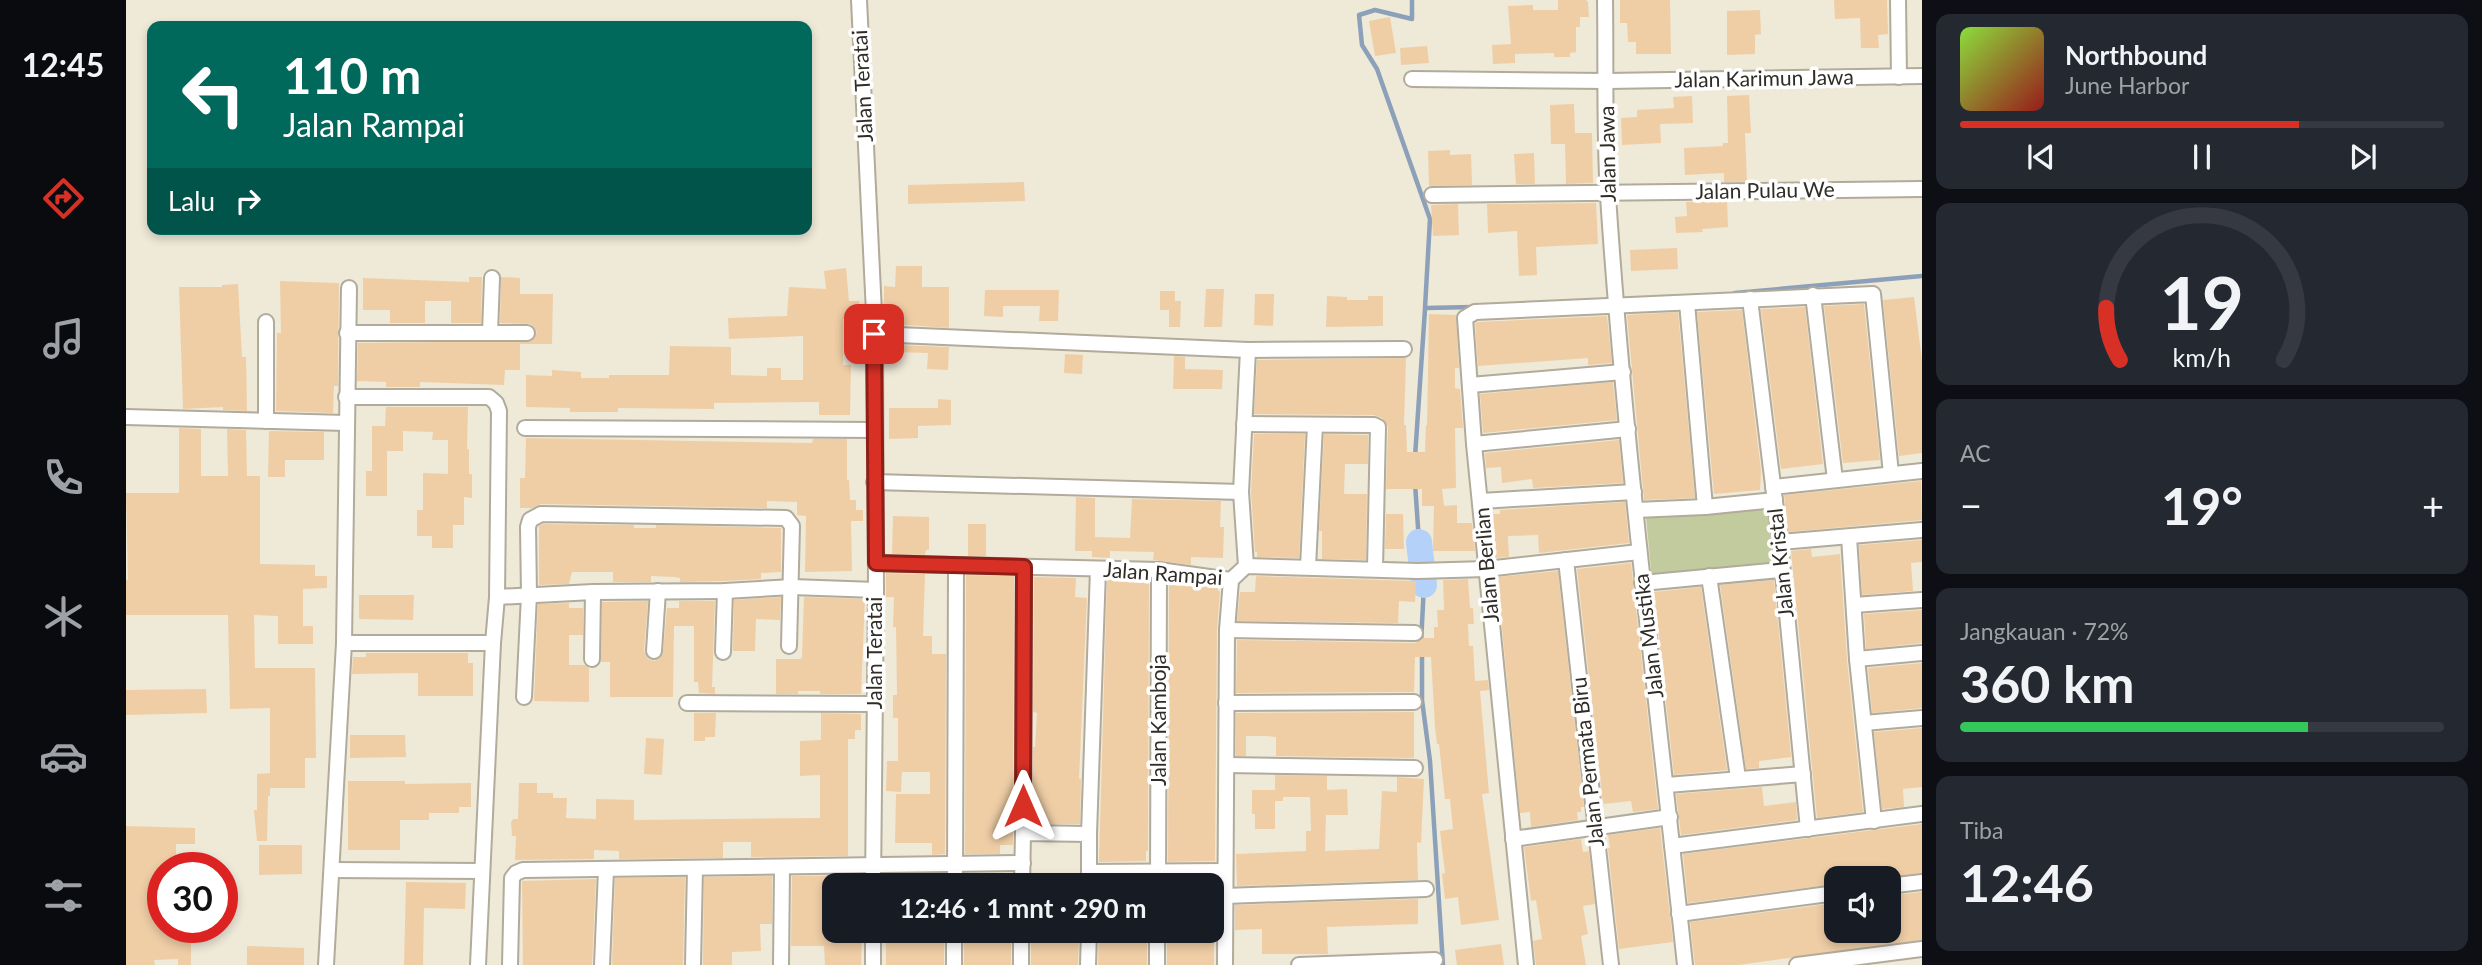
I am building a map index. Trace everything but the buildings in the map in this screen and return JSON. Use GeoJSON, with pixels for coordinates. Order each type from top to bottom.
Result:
{"type":"FeatureCollection","features":[{"type":"Feature","properties":{"kind":"street","name":"Jalan Teratai"},"geometry":{"type":"LineString","coordinates":[[859,0],[874,334],[876,590],[873,873]]}},
{"type":"Feature","properties":{"kind":"street","name":"Jalan Jawa"},"geometry":{"type":"LineString","coordinates":[[1605,0],[1608,193],[1616,302]]}},
{"type":"Feature","properties":{"kind":"street"},"geometry":{"type":"LineString","coordinates":[[1898,0],[1899,77]]}},
{"type":"Feature","properties":{"kind":"street","name":"Jalan Karimun Jawa"},"geometry":{"type":"LineString","coordinates":[[1412,79],[1607,81],[1922,76]]}},
{"type":"Feature","properties":{"kind":"street","name":"Jalan Pulau We"},"geometry":{"type":"LineString","coordinates":[[1432,195],[1922,189]]}},
{"type":"Feature","properties":{"kind":"street"},"geometry":{"type":"LineString","coordinates":[[490,333],[492,278]]}},
{"type":"Feature","properties":{"kind":"street"},"geometry":{"type":"LineString","coordinates":[[326,965],[344,643],[349,288]]}},
{"type":"Feature","properties":{"kind":"street"},"geometry":{"type":"LineString","coordinates":[[1616,302],[1687,303],[1872,294],[1891,474]]}},
{"type":"Feature","properties":{"kind":"street"},"geometry":{"type":"LineString","coordinates":[[1813,295],[1835,481]]}},
{"type":"Feature","properties":{"kind":"street","name":"Jalan Kristal"},"geometry":{"type":"LineString","coordinates":[[1749,299],[1780,542],[1808,829]]}},
{"type":"Feature","properties":{"kind":"street","name":"Jalan Mustika"},"geometry":{"type":"LineString","coordinates":[[1616,302],[1639,552],[1685,965]]}},
{"type":"Feature","properties":{"kind":"street","name":"Jalan Berlian"},"geometry":{"type":"LineString","coordinates":[[1526,965],[1464,324],[1469,314],[1616,302]]}},
{"type":"Feature","properties":{"kind":"street"},"geometry":{"type":"LineString","coordinates":[[1687,303],[1705,507]]}},
{"type":"Feature","properties":{"kind":"street"},"geometry":{"type":"LineString","coordinates":[[266,322],[266,421]]}},
{"type":"Feature","properties":{"kind":"street"},"geometry":{"type":"LineString","coordinates":[[347,333],[527,333]]}},
{"type":"Feature","properties":{"kind":"street"},"geometry":{"type":"LineString","coordinates":[[874,334],[1248,350],[1404,349]]}},
{"type":"Feature","properties":{"kind":"street"},"geometry":{"type":"LineString","coordinates":[[1245,566],[1241,492],[1248,350]]}},
{"type":"Feature","properties":{"kind":"street"},"geometry":{"type":"LineString","coordinates":[[1470,385],[1623,372]]}},
{"type":"Feature","properties":{"kind":"street"},"geometry":{"type":"LineString","coordinates":[[346,397],[489,397],[496,402],[499,411],[524,697]]}},
{"type":"Feature","properties":{"kind":"street"},"geometry":{"type":"LineString","coordinates":[[126,416],[346,423]]}},
{"type":"Feature","properties":{"kind":"street"},"geometry":{"type":"LineString","coordinates":[[1244,424],[1378,427],[1375,569]]}},
{"type":"Feature","properties":{"kind":"street"},"geometry":{"type":"LineString","coordinates":[[1308,567],[1315,425]]}},
{"type":"Feature","properties":{"kind":"street"},"geometry":{"type":"LineString","coordinates":[[525,428],[874,430]]}},
{"type":"Feature","properties":{"kind":"street"},"geometry":{"type":"LineString","coordinates":[[1474,444],[1628,429]]}},
{"type":"Feature","properties":{"kind":"street"},"geometry":{"type":"LineString","coordinates":[[1636,510],[1705,507],[1835,481],[1922,471]]}},
{"type":"Feature","properties":{"kind":"street"},"geometry":{"type":"LineString","coordinates":[[874,482],[1241,492]]}},
{"type":"Feature","properties":{"kind":"street"},"geometry":{"type":"LineString","coordinates":[[1481,500],[1634,492]]}},
{"type":"Feature","properties":{"kind":"street"},"geometry":{"type":"LineString","coordinates":[[478,965],[493,643],[515,596],[530,520],[541,514],[786,517],[792,526],[789,646]]}},
{"type":"Feature","properties":{"kind":"street"},"geometry":{"type":"LineString","coordinates":[[1780,542],[1922,530]]}},
{"type":"Feature","properties":{"kind":"street"},"geometry":{"type":"LineString","coordinates":[[1849,537],[1857,659],[1874,821]]}},
{"type":"Feature","properties":{"kind":"street","name":"Jalan Rampai"},"geometry":{"type":"LineString","coordinates":[[876,563],[1159,570],[1231,580],[1245,566],[1418,571],[1486,569],[1639,552]]}},
{"type":"Feature","properties":{"kind":"street","name":"Jalan Permata Biru"},"geometry":{"type":"LineString","coordinates":[[1566,560],[1611,965]]}},
{"type":"Feature","properties":{"kind":"street"},"geometry":{"type":"LineString","coordinates":[[955,873],[956,565]]}},
{"type":"Feature","properties":{"kind":"street"},"geometry":{"type":"LineString","coordinates":[[1023,873],[1024,567]]}},
{"type":"Feature","properties":{"kind":"street"},"geometry":{"type":"LineString","coordinates":[[1089,873],[1098,569]]}},
{"type":"Feature","properties":{"kind":"street","name":"Jalan Kamboja"},"geometry":{"type":"LineString","coordinates":[[1158,873],[1159,570]]}},
{"type":"Feature","properties":{"kind":"street"},"geometry":{"type":"LineString","coordinates":[[1643,583],[1781,570]]}},
{"type":"Feature","properties":{"kind":"street"},"geometry":{"type":"LineString","coordinates":[[1709,576],[1738,778]]}},
{"type":"Feature","properties":{"kind":"street"},"geometry":{"type":"LineString","coordinates":[[1225,965],[1227,631],[1231,580]]}},
{"type":"Feature","properties":{"kind":"street"},"geometry":{"type":"LineString","coordinates":[[515,596],[792,587],[876,590]]}},
{"type":"Feature","properties":{"kind":"street"},"geometry":{"type":"LineString","coordinates":[[654,652],[658,591]]}},
{"type":"Feature","properties":{"kind":"street"},"geometry":{"type":"LineString","coordinates":[[723,652],[725,591]]}},
{"type":"Feature","properties":{"kind":"street"},"geometry":{"type":"LineString","coordinates":[[592,659],[593,592]]}},
{"type":"Feature","properties":{"kind":"street"},"geometry":{"type":"LineString","coordinates":[[1854,605],[1922,600]]}},
{"type":"Feature","properties":{"kind":"street"},"geometry":{"type":"LineString","coordinates":[[1227,631],[1415,633]]}},
{"type":"Feature","properties":{"kind":"street"},"geometry":{"type":"LineString","coordinates":[[344,643],[493,643]]}},
{"type":"Feature","properties":{"kind":"street"},"geometry":{"type":"LineString","coordinates":[[1857,659],[1922,653]]}},
{"type":"Feature","properties":{"kind":"street"},"geometry":{"type":"LineString","coordinates":[[1226,703],[1414,702]]}},
{"type":"Feature","properties":{"kind":"street"},"geometry":{"type":"LineString","coordinates":[[687,703],[875,704]]}},
{"type":"Feature","properties":{"kind":"street"},"geometry":{"type":"LineString","coordinates":[[1864,723],[1922,718]]}},
{"type":"Feature","properties":{"kind":"street"},"geometry":{"type":"LineString","coordinates":[[1227,765],[1415,768]]}},
{"type":"Feature","properties":{"kind":"street"},"geometry":{"type":"LineString","coordinates":[[1667,785],[1803,774]]}},
{"type":"Feature","properties":{"kind":"street"},"geometry":{"type":"LineString","coordinates":[[1672,846],[1922,814]]}},
{"type":"Feature","properties":{"kind":"street"},"geometry":{"type":"LineString","coordinates":[[1513,839],[1670,817]]}},
{"type":"Feature","properties":{"kind":"street"},"geometry":{"type":"LineString","coordinates":[[1023,833],[1089,834]]}},
{"type":"Feature","properties":{"kind":"street"},"geometry":{"type":"LineString","coordinates":[[510,965],[512,878],[523,870],[1023,863]]}},
{"type":"Feature","properties":{"kind":"street"},"geometry":{"type":"LineString","coordinates":[[693,965],[695,868]]}},
{"type":"Feature","properties":{"kind":"street"},"geometry":{"type":"LineString","coordinates":[[781,965],[782,868]]}},
{"type":"Feature","properties":{"kind":"street"},"geometry":{"type":"LineString","coordinates":[[332,870],[481,871]]}},
{"type":"Feature","properties":{"kind":"street"},"geometry":{"type":"LineString","coordinates":[[603,965],[606,870]]}},
{"type":"Feature","properties":{"kind":"street"},"geometry":{"type":"LineString","coordinates":[[1206,873],[1225,871]]}},
{"type":"Feature","properties":{"kind":"street"},"geometry":{"type":"LineString","coordinates":[[1901,884],[1922,882]]}},
{"type":"Feature","properties":{"kind":"street"},"geometry":{"type":"LineString","coordinates":[[1225,896],[1426,889]]}},
{"type":"Feature","properties":{"kind":"street"},"geometry":{"type":"LineString","coordinates":[[1679,914],[1824,895]]}},
{"type":"Feature","properties":{"kind":"street"},"geometry":{"type":"LineString","coordinates":[[873,943],[873,965]]}},
{"type":"Feature","properties":{"kind":"street"},"geometry":{"type":"LineString","coordinates":[[954,943],[954,965]]}},
{"type":"Feature","properties":{"kind":"street"},"geometry":{"type":"LineString","coordinates":[[1021,943],[1021,965]]}},
{"type":"Feature","properties":{"kind":"street"},"geometry":{"type":"LineString","coordinates":[[1088,943],[1088,965]]}},
{"type":"Feature","properties":{"kind":"street"},"geometry":{"type":"LineString","coordinates":[[1157,943],[1157,965]]}},
{"type":"Feature","properties":{"kind":"street"},"geometry":{"type":"LineString","coordinates":[[1797,965],[1922,949]]}},
{"type":"Feature","properties":{"kind":"street"},"geometry":{"type":"LineString","coordinates":[[1299,965],[1435,960]]}},
{"type":"Feature","properties":{"kind":"green space"},"geometry":{"type":"Polygon","coordinates":[[[1767,505],[1773,568],[1652,580],[1646,517],[1767,505]]]}},
{"type":"Feature","properties":{"kind":"waterway"},"geometry":{"type":"LineString","coordinates":[[1412,0],[1412,19],[1375,10],[1359,15],[1362,45],[1377,69],[1430,219],[1425,308],[1474,307]]}},
{"type":"Feature","properties":{"kind":"waterway"},"geometry":{"type":"LineString","coordinates":[[1735,293],[1922,276]]}},
{"type":"Feature","properties":{"kind":"waterway"},"geometry":{"type":"LineString","coordinates":[[1415,457],[1425,309]]}},
{"type":"Feature","properties":{"kind":"waterway"},"geometry":{"type":"LineString","coordinates":[[1415,483],[1419,542]]}},
{"type":"Feature","properties":{"kind":"waterway"},"geometry":{"type":"LineString","coordinates":[[1419,542],[1424,585]]}},
{"type":"Feature","properties":{"kind":"waterway"},"geometry":{"type":"LineString","coordinates":[[1421,643],[1424,585]]}},
{"type":"Feature","properties":{"kind":"waterway"},"geometry":{"type":"LineString","coordinates":[[1422,652],[1422,700],[1430,761],[1443,965]]}},
{"type":"Feature","properties":{"kind":"route"},"geometry":{"type":"LineString","coordinates":[[874,334],[876,563],[1024,567],[1023,806]]}}]}
